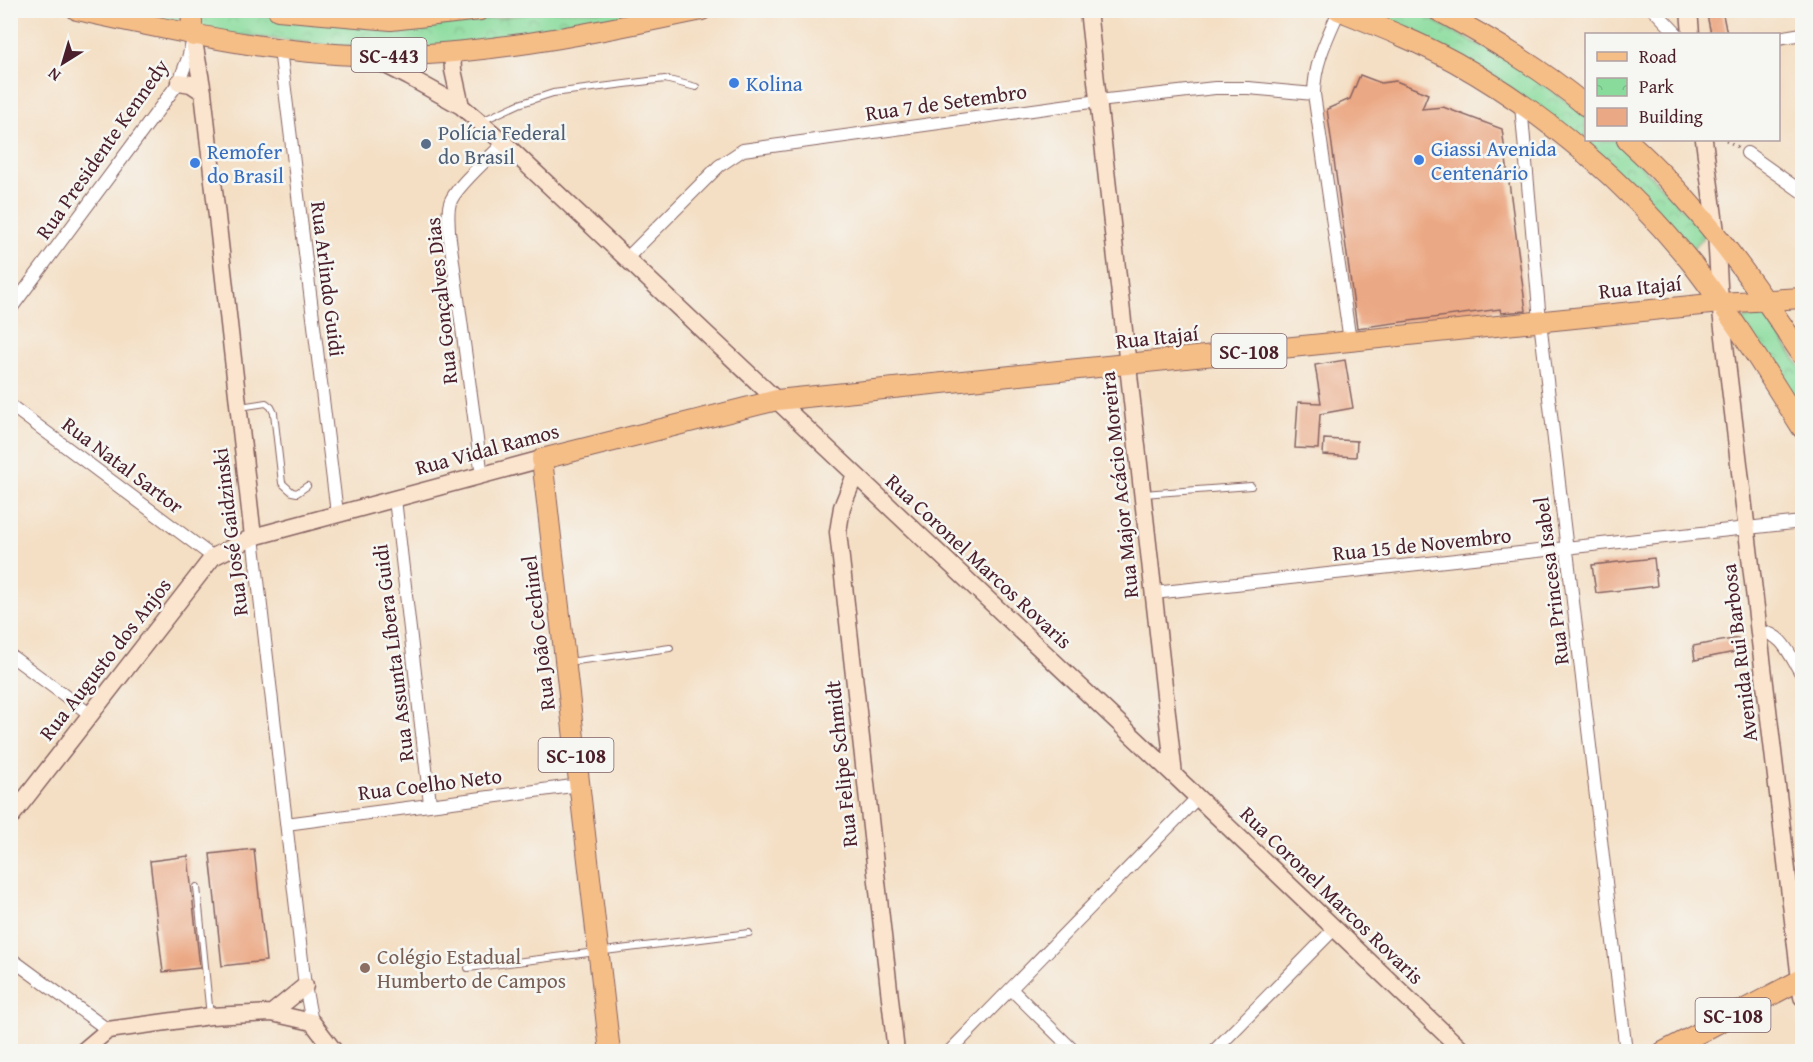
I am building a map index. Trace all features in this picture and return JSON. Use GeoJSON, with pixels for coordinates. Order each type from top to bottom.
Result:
{"type":"FeatureCollection","features":[{"type":"Feature","properties":{"kind":"main road","name":"SC-443"},"geometry":{"type":"LineString","coordinates":[[77,10],[193,36],[280,49],[365,55],[452,52],[515,46],[702,10]]}},
{"type":"Feature","properties":{"kind":"main road"},"geometry":{"type":"LineString","coordinates":[[191,10],[193,36]]}},
{"type":"Feature","properties":{"kind":"main road"},"geometry":{"type":"LineString","coordinates":[[278,10],[391,20],[426,14],[480,10]]}},
{"type":"Feature","properties":{"kind":"main road"},"geometry":{"type":"LineString","coordinates":[[1437,10],[1501,46],[1585,105]]}},
{"type":"Feature","properties":{"kind":"main road"},"geometry":{"type":"LineString","coordinates":[[1338,11],[1388,29],[1456,62],[1569,140],[1628,194],[1665,232],[1720,303],[1803,428]]}},
{"type":"Feature","properties":{"kind":"main road"},"geometry":{"type":"LineString","coordinates":[[1628,141],[1670,180],[1716,232],[1767,301],[1803,356]]}},
{"type":"Feature","properties":{"kind":"main road","name":"Rua Itajaí"},"geometry":{"type":"LineString","coordinates":[[777,400],[1720,303],[1803,298]]}},
{"type":"Feature","properties":{"kind":"main road","name":"Rua Vidal Ramos"},"geometry":{"type":"LineString","coordinates":[[542,459],[777,400]]}},
{"type":"Feature","properties":{"kind":"main road","name":"Rua João Cechinel"},"geometry":{"type":"LineString","coordinates":[[542,459],[610,1052]]}},
{"type":"Feature","properties":{"kind":"main road","name":"SC-108"},"geometry":{"type":"LineString","coordinates":[[1663,1052],[1802,986]]}},
{"type":"Feature","properties":{"kind":"street","name":"Rua Major Acácio Moreira"},"geometry":{"type":"LineString","coordinates":[[1088,10],[1174,775]]}},
{"type":"Feature","properties":{"kind":"street"},"geometry":{"type":"LineString","coordinates":[[1654,10],[1676,33]]}},
{"type":"Feature","properties":{"kind":"street"},"geometry":{"type":"LineString","coordinates":[[1689,10],[1691,33]]}},
{"type":"Feature","properties":{"kind":"street"},"geometry":{"type":"LineString","coordinates":[[1338,11],[1319,58],[1314,76],[1314,94],[1350,341]]}},
{"type":"Feature","properties":{"kind":"street"},"geometry":{"type":"LineString","coordinates":[[1780,38],[1803,34]]}},
{"type":"Feature","properties":{"kind":"street","name":"Rua Presidente Kennedy"},"geometry":{"type":"LineString","coordinates":[[10,310],[179,82],[193,36]]}},
{"type":"Feature","properties":{"kind":"street","name":"Rua José Gaidzinski"},"geometry":{"type":"LineString","coordinates":[[193,36],[203,92],[286,824],[305,986],[312,1022]]}},
{"type":"Feature","properties":{"kind":"street","name":"Rua Arlindo Guidi"},"geometry":{"type":"LineString","coordinates":[[280,49],[337,513]]}},
{"type":"Feature","properties":{"kind":"street"},"geometry":{"type":"LineString","coordinates":[[452,52],[453,70],[461,106]]}},
{"type":"Feature","properties":{"kind":"street","name":"Rua Coronel Marcos Rovaris"},"geometry":{"type":"LineString","coordinates":[[365,55],[409,76],[461,106],[504,142],[1464,1052]]}},
{"type":"Feature","properties":{"kind":"street"},"geometry":{"type":"LineString","coordinates":[[179,82],[191,84],[203,92]]}},
{"type":"Feature","properties":{"kind":"street","name":"Rua 7 de Setembro"},"geometry":{"type":"LineString","coordinates":[[626,259],[719,166],[743,150],[1098,101],[1215,88],[1248,88],[1314,94]]}},
{"type":"Feature","properties":{"kind":"street","name":"Rua Princesa Isabel"},"geometry":{"type":"LineString","coordinates":[[1521,105],[1540,321],[1626,1052]]}},
{"type":"Feature","properties":{"kind":"street","name":"Avenida Rui Barbosa"},"geometry":{"type":"LineString","coordinates":[[1704,141],[1716,232],[1720,303],[1746,528],[1802,986]]}},
{"type":"Feature","properties":{"kind":"street","name":"Rua Gonçalves Dias"},"geometry":{"type":"LineString","coordinates":[[482,476],[449,232],[449,204],[462,186],[504,142]]}},
{"type":"Feature","properties":{"kind":"street"},"geometry":{"type":"LineString","coordinates":[[1747,153],[1803,192]]}},
{"type":"Feature","properties":{"kind":"street","name":"Rua Natal Sartor"},"geometry":{"type":"LineString","coordinates":[[10,405],[213,557]]}},
{"type":"Feature","properties":{"kind":"street","name":"Rua Vidal Ramos"},"geometry":{"type":"LineString","coordinates":[[213,557],[253,537],[542,459]]}},
{"type":"Feature","properties":{"kind":"street","name":"Rua Felipe Schmidt"},"geometry":{"type":"LineString","coordinates":[[855,475],[840,513],[838,532],[896,1052]]}},
{"type":"Feature","properties":{"kind":"street","name":"Rua Assunta Líbera Guidi"},"geometry":{"type":"LineString","coordinates":[[395,499],[430,803]]}},
{"type":"Feature","properties":{"kind":"street","name":"Rua 15 de Novembro"},"geometry":{"type":"LineString","coordinates":[[1154,593],[1803,522]]}},
{"type":"Feature","properties":{"kind":"street","name":"Rua Augusto dos Anjos"},"geometry":{"type":"LineString","coordinates":[[10,818],[213,557]]}},
{"type":"Feature","properties":{"kind":"street"},"geometry":{"type":"LineString","coordinates":[[1759,632],[1768,632],[1778,637],[1803,675]]}},
{"type":"Feature","properties":{"kind":"street"},"geometry":{"type":"LineString","coordinates":[[10,655],[91,715]]}},
{"type":"Feature","properties":{"kind":"street","name":"Rua Coelho Neto"},"geometry":{"type":"LineString","coordinates":[[286,824],[430,803],[580,785]]}},
{"type":"Feature","properties":{"kind":"street"},"geometry":{"type":"LineString","coordinates":[[949,1052],[1197,798]]}},
{"type":"Feature","properties":{"kind":"street"},"geometry":{"type":"LineString","coordinates":[[1213,1052],[1335,928]]}},
{"type":"Feature","properties":{"kind":"street"},"geometry":{"type":"LineString","coordinates":[[10,958],[108,1030]]}},
{"type":"Feature","properties":{"kind":"street"},"geometry":{"type":"LineString","coordinates":[[272,1013],[305,986]]}},
{"type":"Feature","properties":{"kind":"street"},"geometry":{"type":"LineString","coordinates":[[1011,988],[1075,1052]]}},
{"type":"Feature","properties":{"kind":"street"},"geometry":{"type":"LineString","coordinates":[[82,1052],[108,1030],[210,1016],[272,1013],[312,1022],[335,1052]]}},
{"type":"Feature","properties":{"kind":"lane"},"geometry":{"type":"LineString","coordinates":[[480,122],[519,104],[553,93],[665,79],[696,87]]}},
{"type":"Feature","properties":{"kind":"lane"},"geometry":{"type":"LineString","coordinates":[[238,407],[266,403],[271,407],[274,413],[282,483],[292,492],[297,493],[307,486]]}},
{"type":"Feature","properties":{"kind":"lane"},"geometry":{"type":"LineString","coordinates":[[1142,494],[1251,486]]}},
{"type":"Feature","properties":{"kind":"lane"},"geometry":{"type":"LineString","coordinates":[[566,663],[670,648]]}},
{"type":"Feature","properties":{"kind":"lane"},"geometry":{"type":"LineString","coordinates":[[197,887],[210,1016]]}},
{"type":"Feature","properties":{"kind":"lane"},"geometry":{"type":"LineString","coordinates":[[468,968],[749,933]]}},
{"type":"Feature","properties":{"kind":"green space"},"geometry":{"type":"Polygon","coordinates":[[[203,10],[233,11],[302,20],[401,26],[477,21],[544,11],[662,11],[448,47],[375,50],[198,31],[203,10]]]}},
{"type":"Feature","properties":{"kind":"green space"},"geometry":{"type":"Polygon","coordinates":[[[102,11],[178,11],[181,28],[102,11]]]}},
{"type":"Feature","properties":{"kind":"green space"},"geometry":{"type":"Polygon","coordinates":[[[1360,11],[1415,11],[1516,64],[1585,115],[1585,141],[1617,141],[1706,233],[1692,251],[1597,154],[1360,11]]]}},
{"type":"Feature","properties":{"kind":"green space"},"geometry":{"type":"Polygon","coordinates":[[[1765,314],[1802,369],[1802,411],[1740,320],[1765,314]]]}},
{"type":"Feature","properties":{"kind":"building"},"geometry":{"type":"Polygon","coordinates":[[[1706,10],[1722,10],[1727,33],[1711,33],[1706,10]]]}},
{"type":"Feature","properties":{"kind":"building"},"geometry":{"type":"Polygon","coordinates":[[[1360,75],[1381,83],[1396,81],[1428,94],[1422,109],[1443,107],[1502,129],[1526,311],[1501,313],[1500,309],[1357,328],[1327,109],[1350,99],[1360,75]]]}},
{"type":"Feature","properties":{"kind":"building"},"geometry":{"type":"Polygon","coordinates":[[[1345,360],[1353,408],[1320,414],[1318,449],[1295,448],[1298,402],[1321,403],[1315,365],[1345,360]]]}},
{"type":"Feature","properties":{"kind":"building"},"geometry":{"type":"Polygon","coordinates":[[[1324,439],[1357,441],[1356,457],[1323,455],[1324,439]]]}},
{"type":"Feature","properties":{"kind":"building"},"geometry":{"type":"Polygon","coordinates":[[[1654,558],[1657,586],[1596,593],[1592,565],[1654,558]]]}},
{"type":"Feature","properties":{"kind":"building"},"geometry":{"type":"Polygon","coordinates":[[[1738,638],[1740,651],[1695,660],[1693,646],[1738,638]]]}},
{"type":"Feature","properties":{"kind":"building"},"geometry":{"type":"Polygon","coordinates":[[[254,849],[266,961],[222,966],[210,854],[254,849]]]}},
{"type":"Feature","properties":{"kind":"building"},"geometry":{"type":"Polygon","coordinates":[[[188,856],[200,968],[163,972],[150,861],[188,856]]]}},
{"type":"Feature","properties":{"kind":"place","name":"Kolina"},"geometry":{"type":"Point","coordinates":[734,83]}},
{"type":"Feature","properties":{"kind":"place","name":"Polícia Federal do Brasil"},"geometry":{"type":"Point","coordinates":[426,144]}},
{"type":"Feature","properties":{"kind":"place","name":"Giassi Avenida Centenário"},"geometry":{"type":"Point","coordinates":[1419,160]}},
{"type":"Feature","properties":{"kind":"place","name":"Remofer do Brasil"},"geometry":{"type":"Point","coordinates":[195,163]}},
{"type":"Feature","properties":{"kind":"place","name":"Colégio Estadual Humberto de Campos"},"geometry":{"type":"Point","coordinates":[365,968]}}]}
